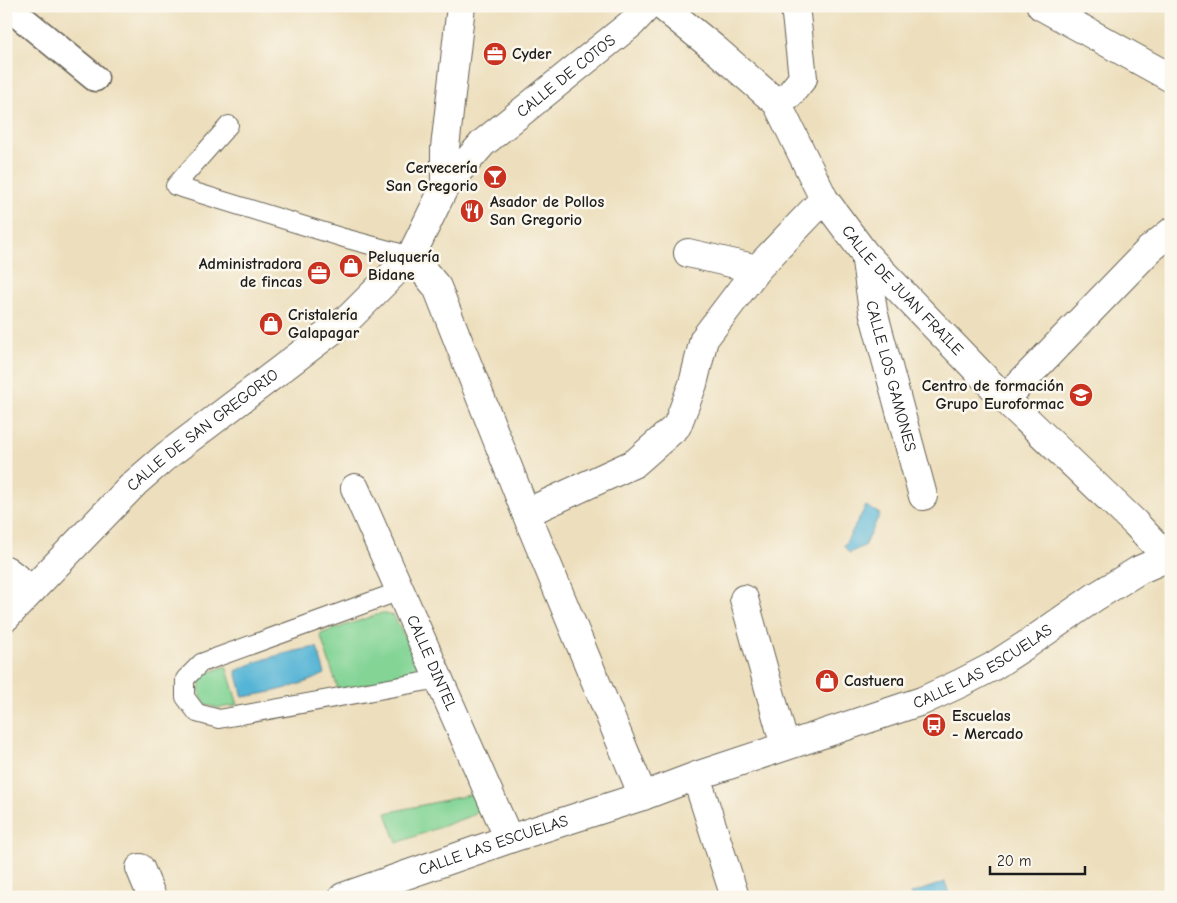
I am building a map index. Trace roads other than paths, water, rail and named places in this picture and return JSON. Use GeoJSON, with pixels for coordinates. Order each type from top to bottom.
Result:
{"type":"FeatureCollection","features":[{"type":"Feature","properties":{"kind":"street"},"geometry":{"type":"LineString","coordinates":[[7,6],[94,78]]}},
{"type":"Feature","properties":{"kind":"street","name":"CALLE DE SAN GREGORIO"},"geometry":{"type":"LineString","coordinates":[[445,186],[445,148],[461,6]]}},
{"type":"Feature","properties":{"kind":"street","name":"CALLE DE COTOS"},"geometry":{"type":"LineString","coordinates":[[483,143],[632,23],[648,6]]}},
{"type":"Feature","properties":{"kind":"street","name":"CALLE DE JUAN FRAILE"},"geometry":{"type":"LineString","coordinates":[[662,6],[716,49],[777,103],[824,199],[865,254],[1006,399],[1169,557]]}},
{"type":"Feature","properties":{"kind":"street"},"geometry":{"type":"LineString","coordinates":[[777,103],[790,94],[803,78],[795,6]]}},
{"type":"Feature","properties":{"kind":"street"},"geometry":{"type":"LineString","coordinates":[[1041,6],[1171,78]]}},
{"type":"Feature","properties":{"kind":"street","name":"CALLE DE SAN GREGORIO"},"geometry":{"type":"LineString","coordinates":[[6,617],[135,483],[165,456],[350,317],[411,256],[445,186],[483,143]]}},
{"type":"Feature","properties":{"kind":"street"},"geometry":{"type":"LineString","coordinates":[[526,513],[635,463],[677,426],[693,384],[704,339],[756,269],[824,199]]}},
{"type":"Feature","properties":{"kind":"street"},"geometry":{"type":"LineString","coordinates":[[1006,399],[1149,250],[1171,232]]}},
{"type":"Feature","properties":{"kind":"street"},"geometry":{"type":"LineString","coordinates":[[688,252],[756,269]]}},
{"type":"Feature","properties":{"kind":"street","name":"CALLE LOS GAMONES"},"geometry":{"type":"LineString","coordinates":[[865,254],[873,311],[923,496]]}},
{"type":"Feature","properties":{"kind":"street"},"geometry":{"type":"LineString","coordinates":[[411,256],[437,288],[526,513],[643,796]]}},
{"type":"Feature","properties":{"kind":"street","name":"CALLE DINTEL"},"geometry":{"type":"LineString","coordinates":[[355,488],[509,839]]}},
{"type":"Feature","properties":{"kind":"street","name":"CALLE LAS ESCUELAS"},"geometry":{"type":"LineString","coordinates":[[343,897],[509,839],[643,796],[696,776],[922,701],[992,666],[1022,648],[1095,597],[1131,575],[1169,557]]}},
{"type":"Feature","properties":{"kind":"street"},"geometry":{"type":"LineString","coordinates":[[6,570],[32,590]]}},
{"type":"Feature","properties":{"kind":"street"},"geometry":{"type":"LineString","coordinates":[[744,599],[785,746]]}},
{"type":"Feature","properties":{"kind":"street"},"geometry":{"type":"LineString","coordinates":[[696,776],[735,897]]}},
{"type":"Feature","properties":{"kind":"street"},"geometry":{"type":"LineString","coordinates":[[140,868],[152,897]]}},
{"type":"Feature","properties":{"kind":"lane"},"geometry":{"type":"LineString","coordinates":[[229,125],[175,186],[344,238],[411,256]]}},
{"type":"Feature","properties":{"kind":"lane"},"geometry":{"type":"LineString","coordinates":[[400,591],[201,663],[186,679],[185,697],[196,713],[219,719],[439,679]]}},
{"type":"Feature","properties":{"kind":"water"},"geometry":{"type":"Polygon","coordinates":[[[866,506],[880,514],[864,546],[849,553],[844,546],[866,506]]]}},
{"type":"Feature","properties":{"kind":"water"},"geometry":{"type":"Polygon","coordinates":[[[317,647],[325,674],[285,688],[243,697],[236,671],[276,656],[317,647]]]}},
{"type":"Feature","properties":{"kind":"water"},"geometry":{"type":"Polygon","coordinates":[[[945,882],[950,897],[911,897],[910,894],[945,882]]]}},
{"type":"Feature","properties":{"kind":"place","name":"Cyder"},"geometry":{"type":"Point","coordinates":[495,54]}},
{"type":"Feature","properties":{"kind":"place","name":"Cervecería San Gregorio"},"geometry":{"type":"Point","coordinates":[495,177]}},
{"type":"Feature","properties":{"kind":"place","name":"Asador de Pollos San Gregorio"},"geometry":{"type":"Point","coordinates":[472,211]}},
{"type":"Feature","properties":{"kind":"place","name":"Peluquería Bidane"},"geometry":{"type":"Point","coordinates":[351,266]}},
{"type":"Feature","properties":{"kind":"place","name":"Administradora de fincas"},"geometry":{"type":"Point","coordinates":[319,273]}},
{"type":"Feature","properties":{"kind":"place","name":"Cristalería Galapagar"},"geometry":{"type":"Point","coordinates":[271,324]}},
{"type":"Feature","properties":{"kind":"place","name":"Centro de formación Grupo Euroformac"},"geometry":{"type":"Point","coordinates":[1081,395]}},
{"type":"Feature","properties":{"kind":"place","name":"Castuera"},"geometry":{"type":"Point","coordinates":[827,681]}},
{"type":"Feature","properties":{"kind":"place","name":"Escuelas - Mercado"},"geometry":{"type":"Point","coordinates":[934,725]}}]}
